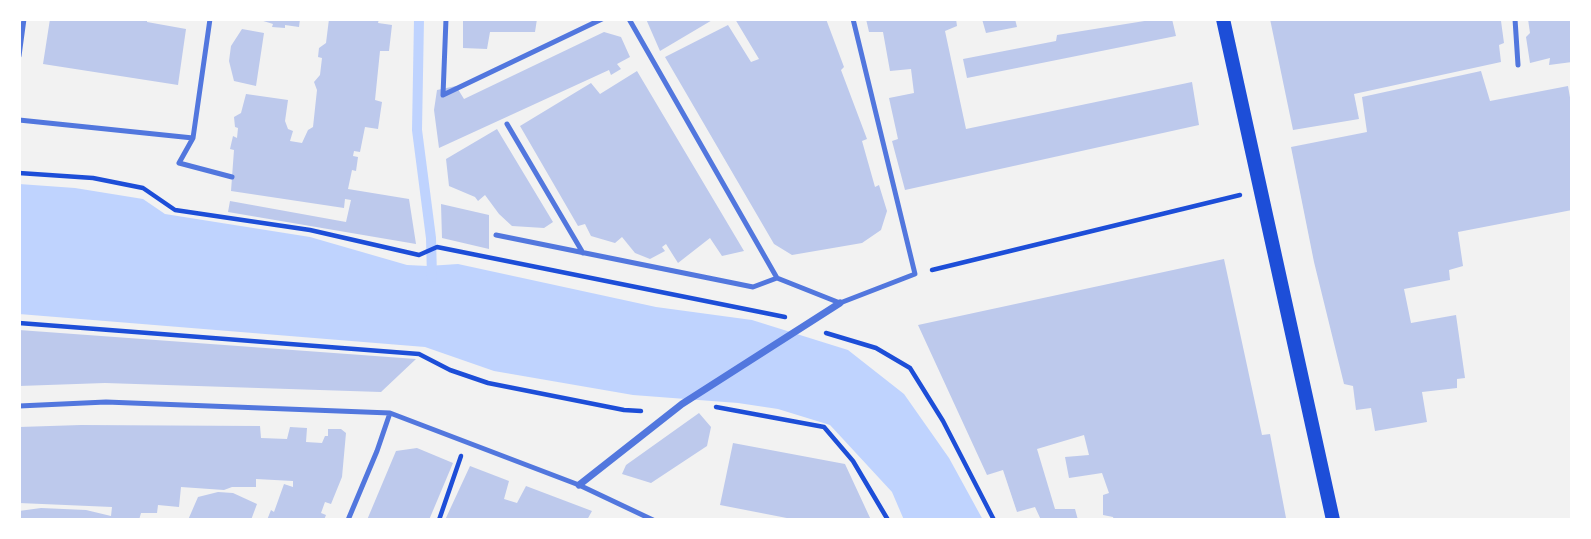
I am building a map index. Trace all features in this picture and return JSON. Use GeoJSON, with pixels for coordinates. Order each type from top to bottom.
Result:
{"type":"FeatureCollection","features":[{"type":"Feature","properties":{"kind":"main road"},"geometry":{"type":"LineString","coordinates":[[1223,19],[1333,520]]}},
{"type":"Feature","properties":{"kind":"street"},"geometry":{"type":"LineString","coordinates":[[579,485],[682,404],[839,303]]}},
{"type":"Feature","properties":{"kind":"lane"},"geometry":{"type":"LineString","coordinates":[[19,56],[24,19]]}},
{"type":"Feature","properties":{"kind":"lane"},"geometry":{"type":"LineString","coordinates":[[210,19],[192,138],[180,163],[232,177]]}},
{"type":"Feature","properties":{"kind":"lane"},"geometry":{"type":"LineString","coordinates":[[446,19],[443,95],[602,19]]}},
{"type":"Feature","properties":{"kind":"lane"},"geometry":{"type":"LineString","coordinates":[[629,19],[777,278],[839,303],[915,274],[853,19]]}},
{"type":"Feature","properties":{"kind":"lane"},"geometry":{"type":"LineString","coordinates":[[1515,19],[1518,65]]}},
{"type":"Feature","properties":{"kind":"lane"},"geometry":{"type":"LineString","coordinates":[[19,120],[192,138]]}},
{"type":"Feature","properties":{"kind":"lane"},"geometry":{"type":"LineString","coordinates":[[507,124],[583,253]]}},
{"type":"Feature","properties":{"kind":"lane"},"geometry":{"type":"LineString","coordinates":[[496,235],[752,287],[777,278]]}},
{"type":"Feature","properties":{"kind":"lane"},"geometry":{"type":"LineString","coordinates":[[19,406],[106,402],[390,413],[579,485],[653,520]]}},
{"type":"Feature","properties":{"kind":"lane"},"geometry":{"type":"LineString","coordinates":[[348,520],[390,413]]}},
{"type":"Feature","properties":{"kind":"path"},"geometry":{"type":"LineString","coordinates":[[19,173],[93,178],[143,188],[175,209],[310,230],[419,255],[437,247],[775,314],[837,338],[876,348],[910,368],[943,421],[994,520]]}},
{"type":"Feature","properties":{"kind":"path"},"geometry":{"type":"LineString","coordinates":[[915,274],[1261,190]]}},
{"type":"Feature","properties":{"kind":"path"},"geometry":{"type":"LineString","coordinates":[[19,323],[419,354],[450,370],[488,383],[624,410],[671,412],[716,407],[824,427],[853,461],[888,520]]}},
{"type":"Feature","properties":{"kind":"path"},"geometry":{"type":"LineString","coordinates":[[439,520],[466,442]]}},
{"type":"Feature","properties":{"kind":"water"},"geometry":{"type":"Polygon","coordinates":[[[19,184],[75,188],[143,199],[165,214],[310,237],[407,265],[458,264],[656,307],[752,320],[848,350],[904,394],[949,458],[983,520],[904,520],[892,492],[830,425],[778,409],[738,403],[633,395],[494,371],[425,347],[19,314],[19,184]]]}},
{"type":"Feature","properties":{"kind":"building"},"geometry":{"type":"Polygon","coordinates":[[[50,19],[147,19],[147,22],[186,29],[178,85],[43,64],[50,19]]]}},
{"type":"Feature","properties":{"kind":"building"},"geometry":{"type":"Polygon","coordinates":[[[257,19],[300,19],[299,27],[285,25],[285,28],[272,27],[273,24],[257,19]]]}},
{"type":"Feature","properties":{"kind":"building"},"geometry":{"type":"Polygon","coordinates":[[[329,19],[379,19],[378,23],[392,25],[389,51],[380,51],[375,100],[382,102],[378,129],[365,127],[360,152],[354,151],[353,156],[358,157],[356,171],[352,170],[348,189],[409,199],[416,244],[228,212],[230,201],[346,222],[351,200],[345,199],[344,208],[231,191],[234,150],[230,149],[233,136],[237,138],[238,128],[235,127],[234,117],[241,113],[246,94],[288,100],[285,121],[288,129],[293,131],[290,141],[302,143],[308,130],[313,127],[317,90],[314,82],[320,75],[322,58],[318,57],[319,48],[326,43],[329,19]]]}},
{"type":"Feature","properties":{"kind":"building"},"geometry":{"type":"Polygon","coordinates":[[[463,19],[537,19],[535,32],[490,32],[487,49],[463,48],[463,19]]]}},
{"type":"Feature","properties":{"kind":"building"},"geometry":{"type":"Polygon","coordinates":[[[646,19],[714,19],[660,51],[646,19]]]}},
{"type":"Feature","properties":{"kind":"building"},"geometry":{"type":"Polygon","coordinates":[[[735,19],[826,19],[844,67],[841,70],[867,139],[862,141],[875,187],[879,185],[887,211],[881,230],[862,243],[792,255],[774,244],[665,57],[728,25],[751,62],[759,59],[735,19]]]}},
{"type":"Feature","properties":{"kind":"building"},"geometry":{"type":"Polygon","coordinates":[[[866,19],[956,19],[957,26],[945,31],[966,129],[1192,82],[1199,125],[905,190],[892,141],[898,139],[889,98],[914,93],[911,69],[890,71],[883,32],[869,32],[866,19]]]}},
{"type":"Feature","properties":{"kind":"building"},"geometry":{"type":"Polygon","coordinates":[[[982,19],[1015,19],[1017,27],[986,33],[982,19]]]}},
{"type":"Feature","properties":{"kind":"building"},"geometry":{"type":"Polygon","coordinates":[[[1172,19],[1176,36],[967,78],[963,59],[1056,41],[1057,35],[1172,19]]]}},
{"type":"Feature","properties":{"kind":"building"},"geometry":{"type":"Polygon","coordinates":[[[1270,19],[1495,19],[1501,21],[1504,43],[1499,45],[1501,62],[1354,94],[1359,119],[1293,130],[1270,19]]]}},
{"type":"Feature","properties":{"kind":"building"},"geometry":{"type":"Polygon","coordinates":[[[1528,19],[1572,19],[1572,62],[1549,65],[1550,58],[1530,63],[1526,37],[1530,33],[1528,19]]]}},
{"type":"Feature","properties":{"kind":"building"},"geometry":{"type":"Polygon","coordinates":[[[242,29],[264,33],[256,86],[234,81],[229,61],[231,46],[242,29]]]}},
{"type":"Feature","properties":{"kind":"building"},"geometry":{"type":"Polygon","coordinates":[[[604,32],[621,37],[630,57],[617,64],[621,69],[611,75],[609,70],[439,148],[434,110],[437,90],[456,86],[464,99],[604,32]]]}},
{"type":"Feature","properties":{"kind":"building"},"geometry":{"type":"Polygon","coordinates":[[[637,71],[744,251],[722,256],[710,238],[678,263],[666,244],[662,247],[665,251],[650,259],[635,253],[622,237],[615,243],[591,236],[585,224],[578,226],[520,126],[591,83],[600,94],[637,71]]]}},
{"type":"Feature","properties":{"kind":"building"},"geometry":{"type":"Polygon","coordinates":[[[1481,71],[1490,101],[1568,86],[1572,109],[1572,210],[1458,232],[1463,266],[1449,270],[1450,280],[1404,289],[1411,323],[1456,315],[1465,378],[1457,379],[1457,388],[1422,392],[1427,422],[1375,431],[1371,408],[1356,410],[1353,386],[1344,384],[1314,262],[1291,147],[1367,132],[1362,97],[1481,71]]]}},
{"type":"Feature","properties":{"kind":"building"},"geometry":{"type":"Polygon","coordinates":[[[497,129],[553,222],[544,228],[512,226],[485,195],[478,201],[475,197],[449,186],[446,159],[497,129]]]}},
{"type":"Feature","properties":{"kind":"building"},"geometry":{"type":"Polygon","coordinates":[[[441,204],[489,215],[489,249],[442,238],[441,204]]]}},
{"type":"Feature","properties":{"kind":"building"},"geometry":{"type":"Polygon","coordinates":[[[1224,259],[1262,435],[1270,434],[1286,518],[1114,520],[1113,517],[1103,515],[1103,495],[1109,493],[1102,473],[1069,478],[1065,457],[1089,455],[1084,435],[1037,449],[1055,509],[1075,509],[1078,520],[1041,520],[1035,507],[1017,512],[1003,470],[987,475],[918,325],[1224,259]]]}},
{"type":"Feature","properties":{"kind":"building"},"geometry":{"type":"Polygon","coordinates":[[[19,330],[416,359],[381,392],[105,383],[19,386],[19,330]]]}},
{"type":"Feature","properties":{"kind":"building"},"geometry":{"type":"Polygon","coordinates":[[[699,413],[711,427],[707,446],[651,483],[622,474],[626,465],[699,413]]]}},
{"type":"Feature","properties":{"kind":"building"},"geometry":{"type":"Polygon","coordinates":[[[260,426],[261,438],[287,439],[290,427],[307,428],[306,442],[322,443],[325,436],[328,436],[328,429],[341,429],[346,433],[342,477],[331,504],[325,502],[321,513],[326,515],[324,520],[267,520],[271,510],[274,512],[284,484],[293,487],[293,481],[256,479],[256,487],[232,487],[224,490],[181,487],[179,507],[158,505],[157,513],[141,513],[139,520],[19,520],[19,511],[41,508],[86,510],[111,516],[112,507],[19,503],[19,427],[260,426]]]}},
{"type":"Feature","properties":{"kind":"building"},"geometry":{"type":"Polygon","coordinates":[[[733,443],[845,464],[871,520],[797,520],[720,505],[733,443]]]}},
{"type":"Feature","properties":{"kind":"building"},"geometry":{"type":"Polygon","coordinates":[[[417,448],[453,463],[429,520],[367,520],[396,451],[417,448]]]}},
{"type":"Feature","properties":{"kind":"building"},"geometry":{"type":"Polygon","coordinates":[[[470,466],[509,481],[504,499],[517,503],[526,486],[592,511],[587,520],[445,520],[470,466]]]}},
{"type":"Feature","properties":{"kind":"building"},"geometry":{"type":"Polygon","coordinates":[[[218,492],[233,493],[257,504],[251,520],[188,520],[198,497],[218,492]]]}},
{"type":"Feature","properties":{"kind":"waterway"},"geometry":{"type":"LineString","coordinates":[[419,19],[417,130],[431,238],[432,277]]}}]}
